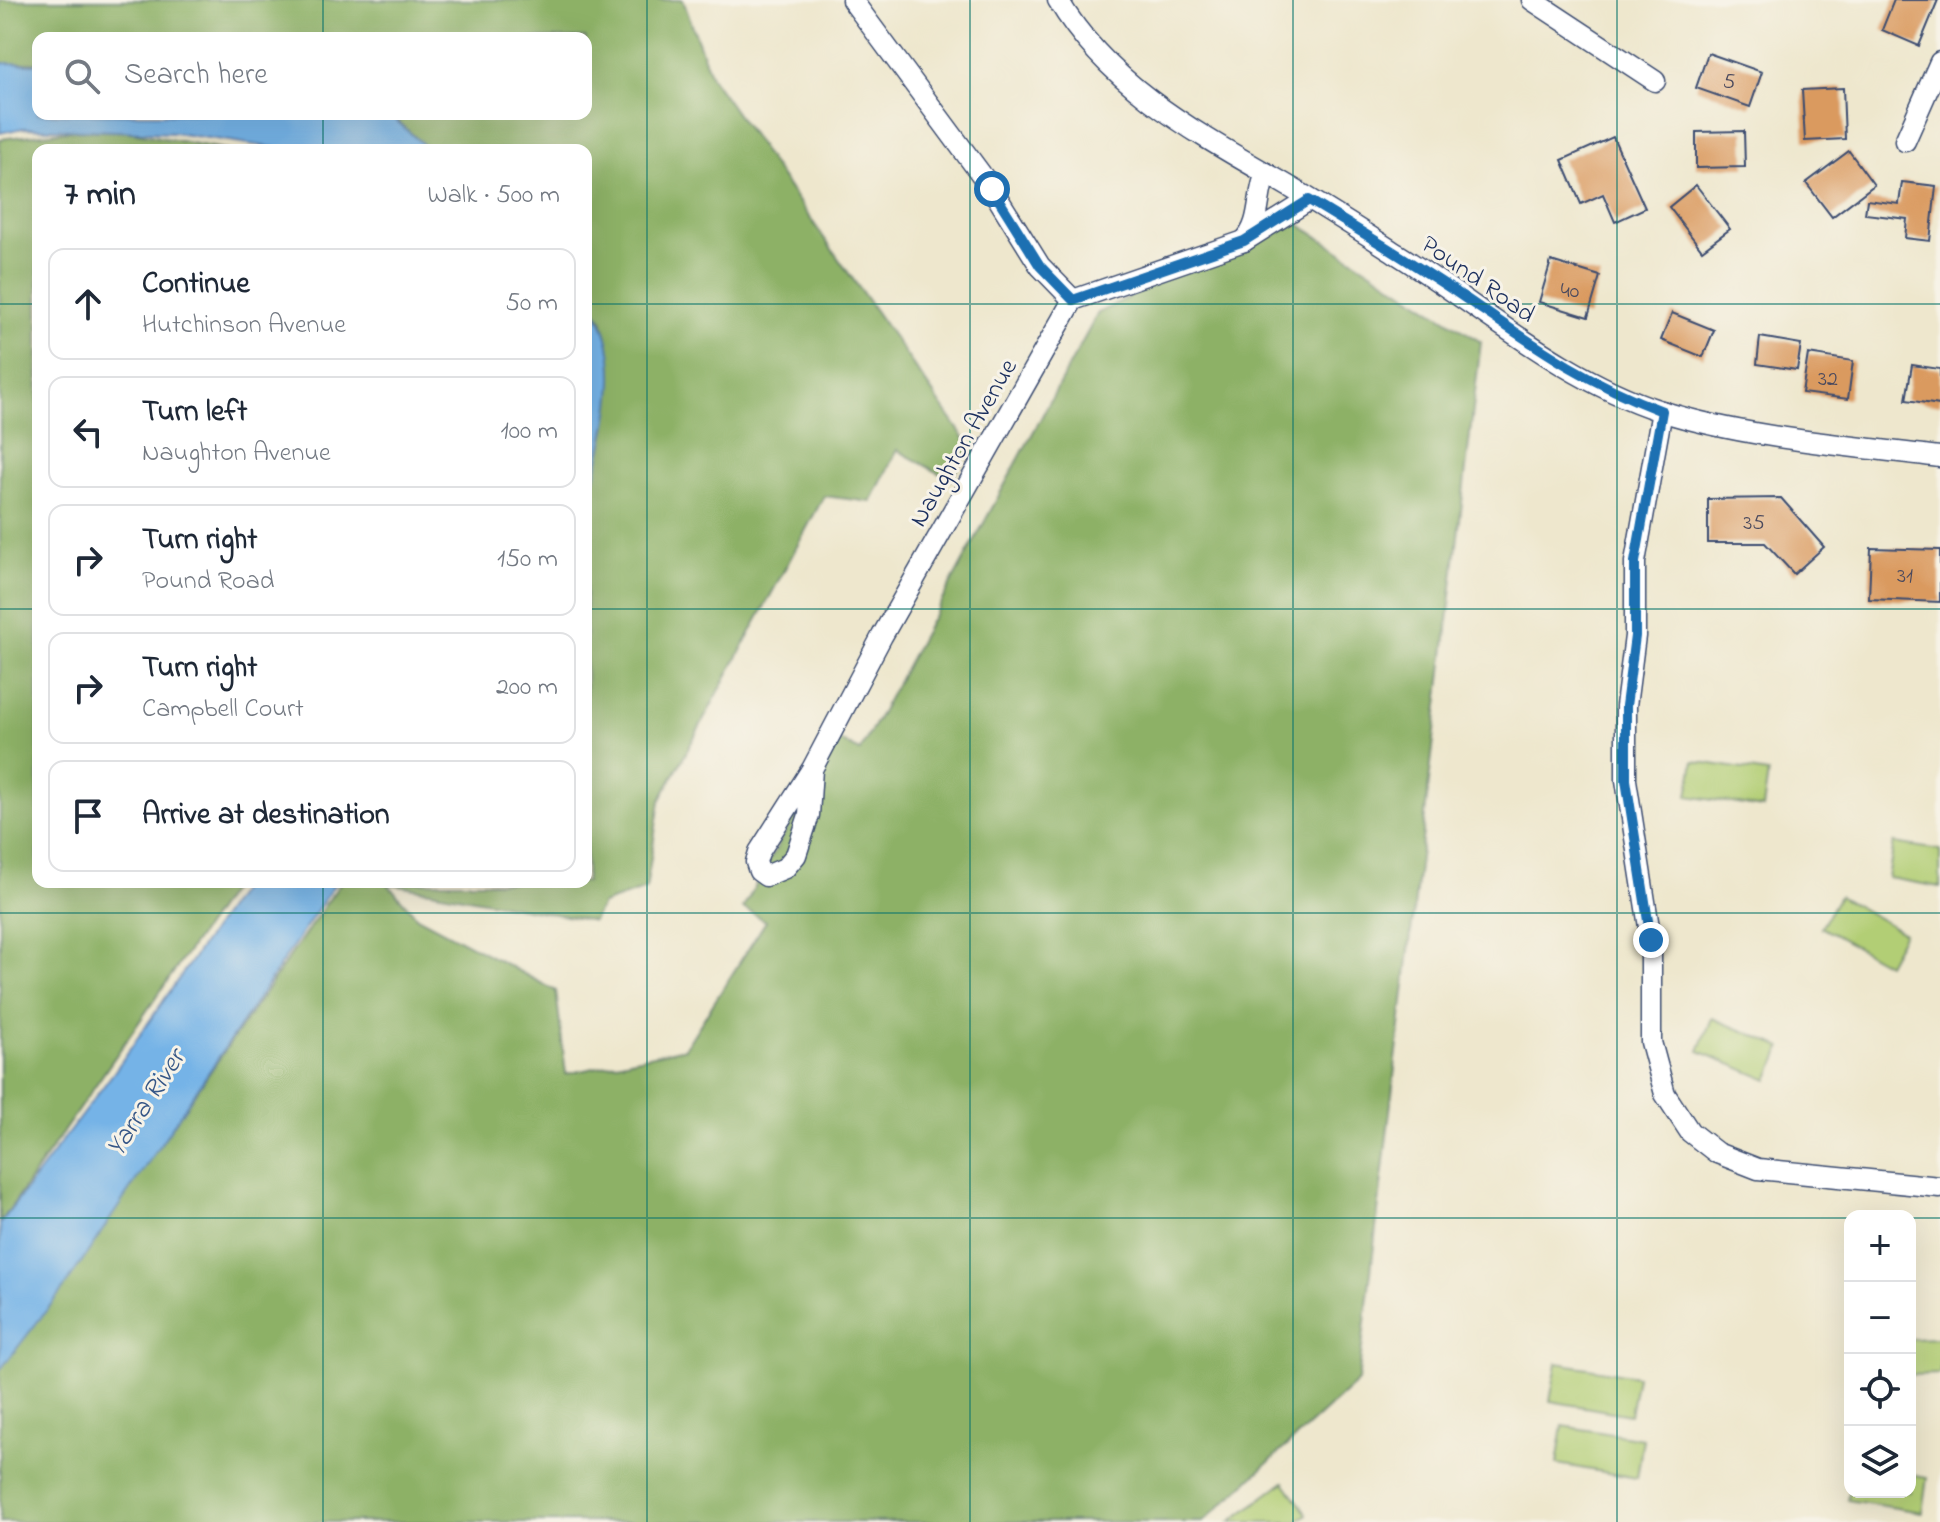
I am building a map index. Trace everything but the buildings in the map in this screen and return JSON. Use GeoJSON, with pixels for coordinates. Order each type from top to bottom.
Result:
{"type":"FeatureCollection","features":[{"type":"Feature","properties":{"kind":"street"},"geometry":{"type":"LineString","coordinates":[[852,0],[992,189],[1040,266],[1073,300],[1244,241],[1309,200]]}},
{"type":"Feature","properties":{"kind":"street","name":"Pound Road"},"geometry":{"type":"LineString","coordinates":[[1058,0],[1072,24],[1122,78],[1184,126],[1266,173],[1466,299],[1538,351],[1615,393],[1662,411],[1762,435],[1940,457]]}},
{"type":"Feature","properties":{"kind":"street"},"geometry":{"type":"LineString","coordinates":[[1532,0],[1655,81]]}},
{"type":"Feature","properties":{"kind":"street"},"geometry":{"type":"LineString","coordinates":[[1905,141],[1940,62]]}},
{"type":"Feature","properties":{"kind":"street"},"geometry":{"type":"LineString","coordinates":[[1244,241],[1255,225],[1260,186],[1266,173]]}},
{"type":"Feature","properties":{"kind":"street","name":"Naughton Avenue"},"geometry":{"type":"LineString","coordinates":[[812,769],[809,815],[796,855],[785,868],[766,876],[759,871],[759,852],[812,769],[882,636],[1073,300]]}},
{"type":"Feature","properties":{"kind":"street"},"geometry":{"type":"LineString","coordinates":[[1662,411],[1635,562],[1635,636],[1626,706],[1626,780],[1651,940],[1651,1042],[1665,1094],[1690,1132],[1717,1153],[1758,1169],[1940,1187]]}},
{"type":"Feature","properties":{"kind":"green space"},"geometry":{"type":"Polygon","coordinates":[[[0,0],[683,0],[711,77],[970,446],[951,480],[897,450],[871,502],[824,496],[660,801],[646,889],[602,904],[593,921],[414,888],[592,888],[592,472],[602,448],[609,348],[602,319],[592,305],[592,144],[422,144],[396,120],[592,120],[592,32],[32,32],[32,62],[0,65],[0,0]]]}},
{"type":"Feature","properties":{"kind":"green space"},"geometry":{"type":"Polygon","coordinates":[[[76,130],[126,131],[196,144],[32,144],[32,888],[232,888],[0,1223],[0,139],[76,130]]]}},
{"type":"Feature","properties":{"kind":"green space"},"geometry":{"type":"Polygon","coordinates":[[[1286,216],[1481,342],[1358,1381],[1203,1522],[0,1522],[0,1365],[81,1259],[337,888],[391,888],[417,917],[556,991],[566,1074],[685,1048],[766,921],[743,908],[837,739],[860,751],[1098,313],[1286,216]]]}},
{"type":"Feature","properties":{"kind":"green space"},"geometry":{"type":"Polygon","coordinates":[[[1694,761],[1768,773],[1763,808],[1688,796],[1694,761]]]}},
{"type":"Feature","properties":{"kind":"green space"},"geometry":{"type":"Polygon","coordinates":[[[1894,843],[1940,850],[1940,887],[1888,878],[1894,843]]]}},
{"type":"Feature","properties":{"kind":"green space"},"geometry":{"type":"Polygon","coordinates":[[[1839,896],[1904,933],[1887,964],[1821,927],[1839,896]]]}},
{"type":"Feature","properties":{"kind":"green space"},"geometry":{"type":"Polygon","coordinates":[[[1712,1018],[1782,1047],[1768,1080],[1699,1051],[1712,1018]]]}},
{"type":"Feature","properties":{"kind":"green space"},"geometry":{"type":"Polygon","coordinates":[[[1940,1338],[1940,1374],[1916,1375],[1916,1339],[1940,1338]]]}},
{"type":"Feature","properties":{"kind":"green space"},"geometry":{"type":"Polygon","coordinates":[[[1557,1363],[1637,1376],[1630,1415],[1550,1401],[1557,1363]]]}},
{"type":"Feature","properties":{"kind":"green space"},"geometry":{"type":"Polygon","coordinates":[[[1563,1426],[1643,1439],[1637,1478],[1557,1464],[1563,1426]]]}},
{"type":"Feature","properties":{"kind":"green space"},"geometry":{"type":"Polygon","coordinates":[[[1916,1475],[1927,1477],[1922,1512],[1847,1500],[1916,1498],[1916,1475]]]}},
{"type":"Feature","properties":{"kind":"green space"},"geometry":{"type":"Polygon","coordinates":[[[1284,1482],[1307,1514],[1296,1522],[1230,1522],[1284,1482]]]}},
{"type":"Feature","properties":{"kind":"water"},"geometry":{"type":"Polygon","coordinates":[[[0,63],[32,64],[32,120],[396,120],[422,144],[249,144],[174,133],[23,128],[0,133],[0,63]]]}},
{"type":"Feature","properties":{"kind":"water"},"geometry":{"type":"Polygon","coordinates":[[[592,306],[608,341],[612,364],[609,413],[593,486],[592,306]]]}},
{"type":"Feature","properties":{"kind":"water","name":"Yarra River"},"geometry":{"type":"Polygon","coordinates":[[[242,888],[332,888],[66,1285],[0,1370],[0,1224],[114,1072],[242,888]]]}},
{"type":"Feature","properties":{"kind":"route"},"geometry":{"type":"LineString","coordinates":[[992,189],[1040,266],[1073,300],[1244,241],[1309,200],[1466,299],[1538,351],[1615,393],[1662,411],[1639,529],[1635,562],[1635,636],[1626,706],[1626,780],[1651,940]]}}]}
